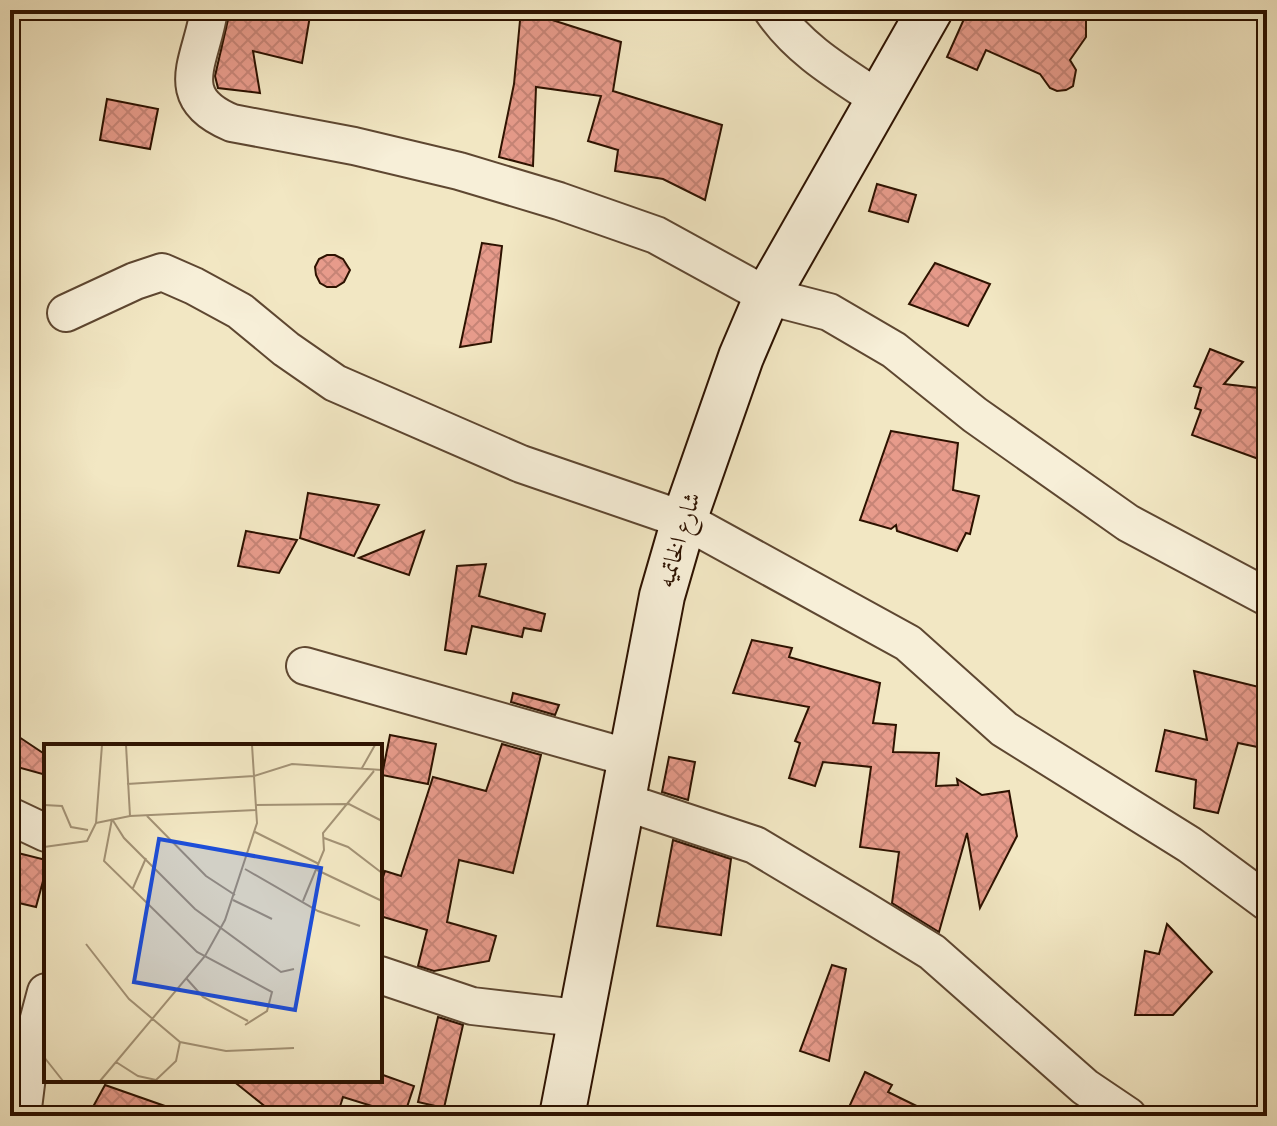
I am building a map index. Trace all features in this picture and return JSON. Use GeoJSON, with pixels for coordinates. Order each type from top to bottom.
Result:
{"type":"FeatureCollection","features":[{"type":"Feature","properties":{"kind":"street"},"geometry":{"type":"LineString","coordinates":[[209,10],[193,88],[217,117],[232,123],[429,164],[559,201],[656,235],[767,296],[829,312],[894,350],[997,431],[1128,523],[1267,597]]}},
{"type":"Feature","properties":{"kind":"street"},"geometry":{"type":"LineString","coordinates":[[772,10],[804,47],[880,100]]}},
{"type":"Feature","properties":{"kind":"street","name":"شارع الخاتميه"},"geometry":{"type":"LineString","coordinates":[[562,1116],[578,1018],[662,596],[684,520],[741,357],[767,296],[930,10]]}},
{"type":"Feature","properties":{"kind":"street"},"geometry":{"type":"LineString","coordinates":[[66,313],[162,272],[240,311],[286,349],[335,383],[521,464],[684,520],[908,643],[1004,729],[1190,845],[1267,902]]}},
{"type":"Feature","properties":{"kind":"street"},"geometry":{"type":"LineString","coordinates":[[305,666],[630,758]]}},
{"type":"Feature","properties":{"kind":"street"},"geometry":{"type":"LineString","coordinates":[[622,801],[755,845],[932,952],[1085,1087],[1128,1116]]}},
{"type":"Feature","properties":{"kind":"street"},"geometry":{"type":"LineString","coordinates":[[10,816],[44,832]]}},
{"type":"Feature","properties":{"kind":"street"},"geometry":{"type":"LineString","coordinates":[[382,976],[472,1006],[578,1018]]}},
{"type":"Feature","properties":{"kind":"street"},"geometry":{"type":"LineString","coordinates":[[18,1106],[44,1000]]}},
{"type":"Feature","properties":{"kind":"building"},"geometry":{"type":"Polygon","coordinates":[[[284,10],[311,10],[302,63],[253,51],[260,93],[218,88],[215,76],[230,11],[282,19],[284,10]]]}},
{"type":"Feature","properties":{"kind":"building"},"geometry":{"type":"Polygon","coordinates":[[[521,10],[621,42],[613,91],[722,125],[705,200],[663,179],[615,171],[618,150],[588,141],[601,96],[536,87],[533,166],[499,157],[514,84],[521,10]]]}},
{"type":"Feature","properties":{"kind":"building"},"geometry":{"type":"Polygon","coordinates":[[[968,10],[1086,10],[1086,37],[1070,60],[1076,70],[1073,86],[1057,91],[1050,88],[1040,74],[986,50],[977,70],[947,57],[968,10]]]}},
{"type":"Feature","properties":{"kind":"building"},"geometry":{"type":"Polygon","coordinates":[[[107,99],[158,109],[150,149],[100,140],[107,99]]]}},
{"type":"Feature","properties":{"kind":"building"},"geometry":{"type":"Polygon","coordinates":[[[877,184],[916,195],[908,222],[869,211],[877,184]]]}},
{"type":"Feature","properties":{"kind":"building"},"geometry":{"type":"Polygon","coordinates":[[[482,243],[502,246],[491,342],[460,347],[482,243]]]}},
{"type":"Feature","properties":{"kind":"building"},"geometry":{"type":"Polygon","coordinates":[[[327,255],[343,259],[350,270],[344,282],[336,287],[320,283],[316,275],[315,267],[319,259],[327,255]]]}},
{"type":"Feature","properties":{"kind":"building"},"geometry":{"type":"Polygon","coordinates":[[[935,263],[990,284],[968,326],[909,304],[935,263]]]}},
{"type":"Feature","properties":{"kind":"building"},"geometry":{"type":"Polygon","coordinates":[[[1210,349],[1243,362],[1224,384],[1267,389],[1267,462],[1192,435],[1201,410],[1195,408],[1201,388],[1194,386],[1210,349]]]}},
{"type":"Feature","properties":{"kind":"building"},"geometry":{"type":"Polygon","coordinates":[[[891,431],[958,443],[953,490],[979,496],[970,534],[966,533],[957,551],[897,531],[896,525],[891,529],[860,520],[891,431]]]}},
{"type":"Feature","properties":{"kind":"building"},"geometry":{"type":"Polygon","coordinates":[[[308,493],[379,505],[354,556],[300,538],[308,493]]]}},
{"type":"Feature","properties":{"kind":"building"},"geometry":{"type":"Polygon","coordinates":[[[246,531],[297,540],[279,573],[238,566],[246,531]]]}},
{"type":"Feature","properties":{"kind":"building"},"geometry":{"type":"Polygon","coordinates":[[[424,531],[409,575],[359,558],[424,531]]]}},
{"type":"Feature","properties":{"kind":"building"},"geometry":{"type":"Polygon","coordinates":[[[486,564],[479,596],[545,614],[541,631],[524,628],[522,637],[472,626],[466,654],[445,650],[457,566],[486,564]]]}},
{"type":"Feature","properties":{"kind":"building"},"geometry":{"type":"Polygon","coordinates":[[[752,640],[792,648],[789,657],[880,683],[873,723],[896,725],[893,752],[939,753],[936,786],[958,785],[957,779],[982,795],[1009,791],[1017,836],[980,908],[967,833],[939,932],[892,903],[899,852],[860,847],[871,767],[823,762],[815,786],[789,778],[800,743],[795,741],[809,707],[733,693],[752,640]]]}},
{"type":"Feature","properties":{"kind":"building"},"geometry":{"type":"Polygon","coordinates":[[[1194,671],[1267,689],[1267,749],[1238,743],[1218,813],[1194,808],[1196,780],[1156,771],[1165,730],[1207,740],[1194,671]]]}},
{"type":"Feature","properties":{"kind":"building"},"geometry":{"type":"Polygon","coordinates":[[[513,693],[559,705],[555,715],[511,702],[513,693]]]}},
{"type":"Feature","properties":{"kind":"building"},"geometry":{"type":"Polygon","coordinates":[[[10,731],[44,754],[44,774],[10,765],[10,731]]]}},
{"type":"Feature","properties":{"kind":"building"},"geometry":{"type":"Polygon","coordinates":[[[390,735],[436,744],[428,784],[382,775],[390,735]]]}},
{"type":"Feature","properties":{"kind":"building"},"geometry":{"type":"Polygon","coordinates":[[[502,744],[541,755],[513,873],[459,860],[447,922],[496,936],[489,961],[434,971],[418,966],[427,930],[382,917],[382,880],[385,871],[401,876],[433,777],[486,791],[502,744]]]}},
{"type":"Feature","properties":{"kind":"building"},"geometry":{"type":"Polygon","coordinates":[[[669,757],[695,762],[688,800],[662,792],[669,757]]]}},
{"type":"Feature","properties":{"kind":"building"},"geometry":{"type":"Polygon","coordinates":[[[673,840],[731,859],[721,935],[657,926],[673,840]]]}},
{"type":"Feature","properties":{"kind":"building"},"geometry":{"type":"Polygon","coordinates":[[[10,851],[44,860],[44,877],[36,907],[10,901],[10,851]]]}},
{"type":"Feature","properties":{"kind":"building"},"geometry":{"type":"Polygon","coordinates":[[[1167,924],[1212,972],[1173,1015],[1135,1015],[1145,951],[1159,954],[1167,924]]]}},
{"type":"Feature","properties":{"kind":"building"},"geometry":{"type":"Polygon","coordinates":[[[832,965],[846,969],[829,1061],[800,1051],[832,965]]]}},
{"type":"Feature","properties":{"kind":"building"},"geometry":{"type":"Polygon","coordinates":[[[438,1017],[463,1025],[444,1108],[418,1102],[438,1017]]]}},
{"type":"Feature","properties":{"kind":"building"},"geometry":{"type":"Polygon","coordinates":[[[865,1072],[892,1085],[888,1092],[937,1116],[845,1116],[865,1072]]]}},
{"type":"Feature","properties":{"kind":"building"},"geometry":{"type":"Polygon","coordinates":[[[383,1075],[414,1086],[404,1116],[343,1097],[337,1116],[281,1116],[234,1082],[382,1082],[383,1075]]]}},
{"type":"Feature","properties":{"kind":"building"},"geometry":{"type":"Polygon","coordinates":[[[105,1085],[182,1112],[181,1116],[88,1116],[105,1085]]]}}]}
